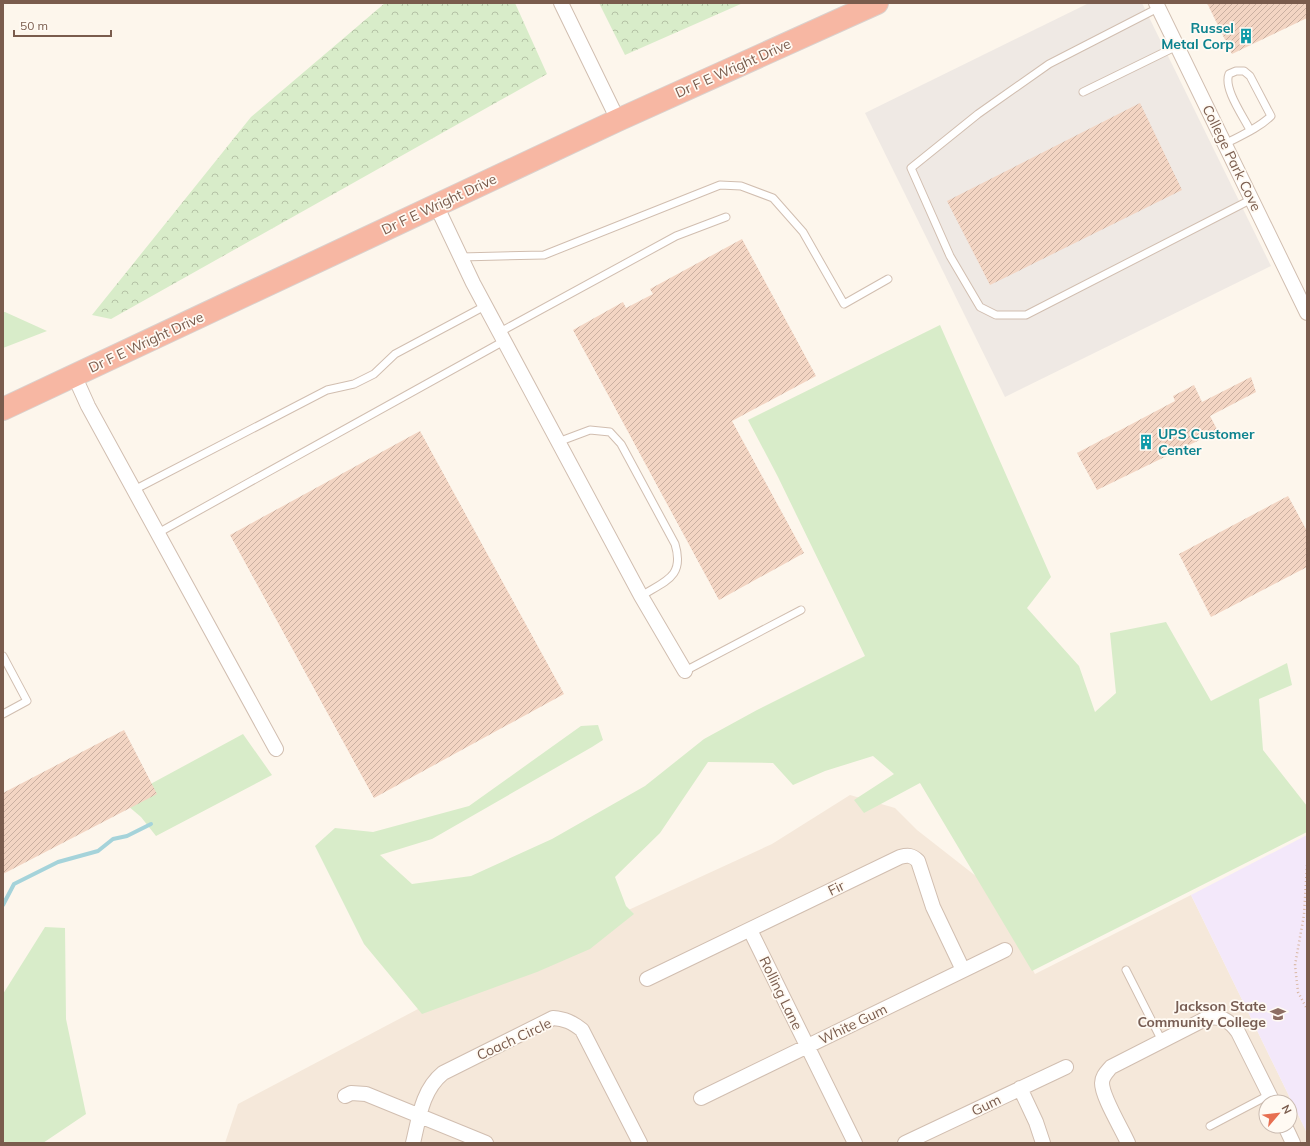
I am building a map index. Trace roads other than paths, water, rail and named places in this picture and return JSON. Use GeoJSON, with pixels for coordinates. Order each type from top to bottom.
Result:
{"type":"FeatureCollection","features":[{"type":"Feature","properties":{"kind":"highway","name":"Dr F E Wright Drive"},"geometry":{"type":"LineString","coordinates":[[3,409],[618,120],[877,3]]}},
{"type":"Feature","properties":{"kind":"street"},"geometry":{"type":"LineString","coordinates":[[561,3],[618,120]]}},
{"type":"Feature","properties":{"kind":"street","name":"College Park Cove"},"geometry":{"type":"LineString","coordinates":[[1157,6],[1307,313]]}},
{"type":"Feature","properties":{"kind":"street"},"geometry":{"type":"LineString","coordinates":[[436,205],[485,306],[641,596],[685,671]]}},
{"type":"Feature","properties":{"kind":"street"},"geometry":{"type":"LineString","coordinates":[[74,375],[88,406],[276,748]]}},
{"type":"Feature","properties":{"kind":"street","name":"Fir"},"geometry":{"type":"LineString","coordinates":[[647,979],[900,857],[908,855],[914,857],[918,861],[933,907],[963,970]]}},
{"type":"Feature","properties":{"kind":"street","name":"Rolling Lane"},"geometry":{"type":"LineString","coordinates":[[750,930],[855,1143]]}},
{"type":"Feature","properties":{"kind":"street","name":"White Gum"},"geometry":{"type":"LineString","coordinates":[[701,1098],[1005,950]]}},
{"type":"Feature","properties":{"kind":"street"},"geometry":{"type":"LineString","coordinates":[[1128,1143],[1104,1092],[1102,1082],[1104,1074],[1111,1067],[1207,1018],[1218,1016],[1232,1024],[1238,1032],[1269,1094]]}},
{"type":"Feature","properties":{"kind":"street","name":"Coach Circle"},"geometry":{"type":"LineString","coordinates":[[413,1143],[427,1090],[433,1080],[443,1073],[553,1018],[564,1019],[574,1023],[582,1030],[590,1042],[640,1143]]}},
{"type":"Feature","properties":{"kind":"street","name":"Gum"},"geometry":{"type":"LineString","coordinates":[[906,1143],[1066,1066]]}},
{"type":"Feature","properties":{"kind":"street"},"geometry":{"type":"LineString","coordinates":[[1020,1088],[1036,1122],[1042,1143]]}},
{"type":"Feature","properties":{"kind":"street"},"geometry":{"type":"LineString","coordinates":[[345,1096],[351,1093],[366,1094],[486,1143]]}},
{"type":"Feature","properties":{"kind":"lane"},"geometry":{"type":"LineString","coordinates":[[1157,6],[1049,64],[978,114],[911,168],[950,256],[980,306],[996,315],[1026,315],[1252,198]]}},
{"type":"Feature","properties":{"kind":"lane"},"geometry":{"type":"LineString","coordinates":[[1083,92],[1177,46]]}},
{"type":"Feature","properties":{"kind":"lane"},"geometry":{"type":"LineString","coordinates":[[1225,144],[1250,130],[1271,116],[1250,76],[1244,71],[1236,71],[1229,74],[1227,80],[1231,93],[1250,130]]}},
{"type":"Feature","properties":{"kind":"lane"},"geometry":{"type":"LineString","coordinates":[[461,257],[544,255],[720,185],[741,186],[773,198],[802,232],[844,304],[888,279]]}},
{"type":"Feature","properties":{"kind":"lane"},"geometry":{"type":"LineString","coordinates":[[158,533],[676,236],[726,217]]}},
{"type":"Feature","properties":{"kind":"lane"},"geometry":{"type":"LineString","coordinates":[[134,490],[327,390],[354,384],[374,374],[395,354],[485,306]]}},
{"type":"Feature","properties":{"kind":"lane"},"geometry":{"type":"LineString","coordinates":[[558,442],[590,430],[610,432],[621,444],[657,510],[675,544],[679,557],[677,568],[669,579],[641,596]]}},
{"type":"Feature","properties":{"kind":"lane"},"geometry":{"type":"LineString","coordinates":[[685,671],[801,610]]}},
{"type":"Feature","properties":{"kind":"lane"},"geometry":{"type":"LineString","coordinates":[[3,656],[27,701],[3,714]]}},
{"type":"Feature","properties":{"kind":"lane"},"geometry":{"type":"LineString","coordinates":[[1126,970],[1162,1041]]}},
{"type":"Feature","properties":{"kind":"lane"},"geometry":{"type":"LineString","coordinates":[[1210,1126],[1258,1104]]}},
{"type":"Feature","properties":{"kind":"waterway"},"geometry":{"type":"LineString","coordinates":[[3,905],[14,884],[58,862],[98,851],[113,839],[127,836],[151,824]]}},
{"type":"Feature","properties":{"kind":"place","name":"Russel Metal Corp"},"geometry":{"type":"Point","coordinates":[1246,36]}},
{"type":"Feature","properties":{"kind":"place","name":"UPS Customer Center"},"geometry":{"type":"Point","coordinates":[1146,442]}},
{"type":"Feature","properties":{"kind":"place","name":"Jackson State Community College"},"geometry":{"type":"Point","coordinates":[1278,1014]}}]}
